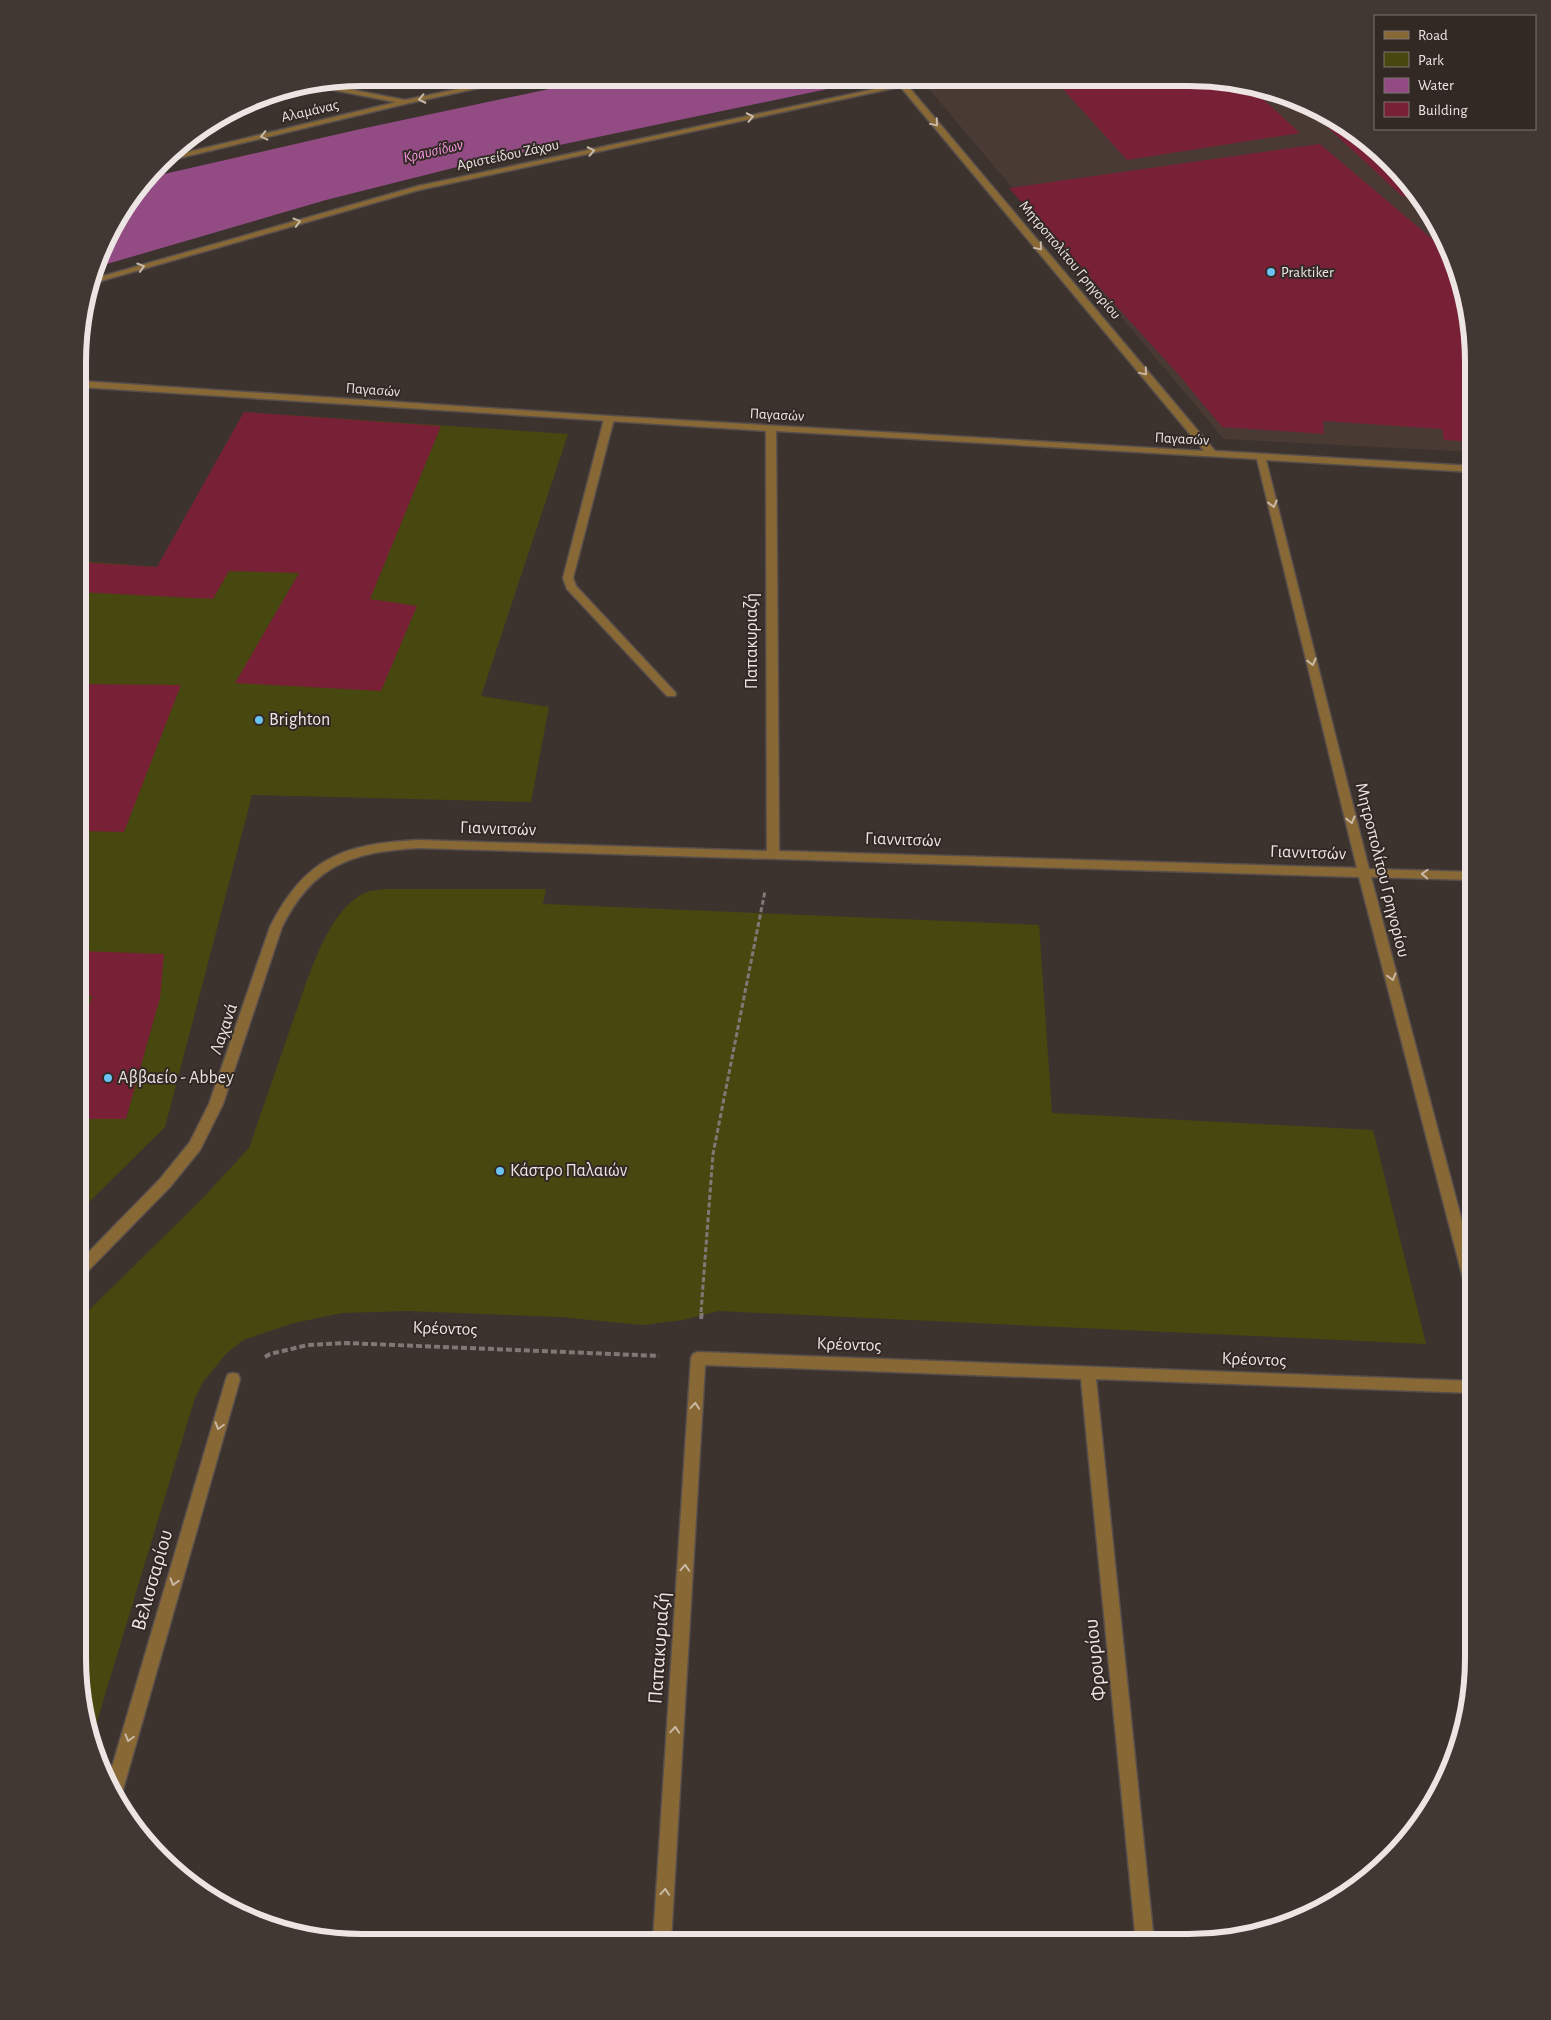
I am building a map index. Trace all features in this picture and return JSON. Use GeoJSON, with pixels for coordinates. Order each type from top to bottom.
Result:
{"type":"FeatureCollection","features":[{"type":"Feature","properties":{"kind":"street","name":"Αλαμάνας"},"geometry":{"type":"LineString","coordinates":[[178,157],[475,86]]}},
{"type":"Feature","properties":{"kind":"street","name":"Αριστείδου Ζάχου"},"geometry":{"type":"LineString","coordinates":[[99,280],[418,188],[883,86]]}},
{"type":"Feature","properties":{"kind":"street","name":"Μητροπολίτου Γρηγορίου"},"geometry":{"type":"LineString","coordinates":[[904,86],[1212,454]]}},
{"type":"Feature","properties":{"kind":"street"},"geometry":{"type":"LineString","coordinates":[[333,88],[405,102]]}},
{"type":"Feature","properties":{"kind":"street","name":"Παγασών"},"geometry":{"type":"LineString","coordinates":[[86,384],[610,419],[1465,468]]}},
{"type":"Feature","properties":{"kind":"street"},"geometry":{"type":"LineString","coordinates":[[610,419],[568,578],[571,587],[671,694]]}},
{"type":"Feature","properties":{"kind":"street","name":"Παπακυριαζή"},"geometry":{"type":"LineString","coordinates":[[770,428],[773,854]]}},
{"type":"Feature","properties":{"kind":"street","name":"Μητροπολίτου Γρηγορίου"},"geometry":{"type":"LineString","coordinates":[[1261,457],[1364,872],[1465,1259]]}},
{"type":"Feature","properties":{"kind":"street","name":"Γιαννιτσών"},"geometry":{"type":"LineString","coordinates":[[334,860],[374,847],[398,844],[1465,876]]}},
{"type":"Feature","properties":{"kind":"street","name":"Λαχανά"},"geometry":{"type":"LineString","coordinates":[[86,1264],[165,1182],[195,1146],[216,1104],[283,912],[307,880],[334,860]]}},
{"type":"Feature","properties":{"kind":"street","name":"Παπακυριαζή"},"geometry":{"type":"LineString","coordinates":[[662,1934],[698,1358]]}},
{"type":"Feature","properties":{"kind":"street","name":"Κρέοντος"},"geometry":{"type":"LineString","coordinates":[[698,1358],[1465,1387]]}},
{"type":"Feature","properties":{"kind":"street","name":"Φρουρίου"},"geometry":{"type":"LineString","coordinates":[[1088,1373],[1145,1934]]}},
{"type":"Feature","properties":{"kind":"street","name":"Βελισσαρίου"},"geometry":{"type":"LineString","coordinates":[[116,1782],[233,1379]]}},
{"type":"Feature","properties":{"kind":"path"},"geometry":{"type":"LineString","coordinates":[[698,1358],[713,1154],[773,854]]}},
{"type":"Feature","properties":{"kind":"path","name":"Κρέοντος"},"geometry":{"type":"LineString","coordinates":[[233,1379],[244,1369],[270,1354],[308,1345],[347,1344],[698,1358]]}},
{"type":"Feature","properties":{"kind":"shaded area"},"geometry":{"type":"Polygon","coordinates":[[[942,86],[1189,86],[1225,89],[1260,96],[1295,107],[1327,123],[1357,143],[1384,167],[1408,194],[1428,224],[1450,273],[1459,308],[1464,344],[1465,452],[1224,439],[929,89],[942,86]]]}},
{"type":"Feature","properties":{"kind":"green space"},"geometry":{"type":"Polygon","coordinates":[[[244,412],[568,434],[481,696],[549,707],[531,802],[252,795],[165,1127],[86,1205],[86,561],[157,567],[244,412]]]}},
{"type":"Feature","properties":{"kind":"green space"},"geometry":{"type":"Polygon","coordinates":[[[386,889],[546,889],[543,904],[1039,925],[1052,1113],[1373,1130],[1426,1344],[718,1311],[683,1320],[642,1325],[560,1317],[409,1311],[342,1313],[294,1323],[243,1340],[226,1354],[203,1382],[194,1401],[95,1726],[89,1694],[86,1658],[86,1313],[202,1199],[249,1148],[321,945],[337,918],[347,906],[358,897],[370,891],[386,889]]]}},
{"type":"Feature","properties":{"kind":"water","name":"Κραυσίδων"},"geometry":{"type":"Polygon","coordinates":[[[563,86],[842,86],[469,164],[326,200],[104,265],[123,224],[143,194],[160,175],[356,130],[563,86]]]}},
{"type":"Feature","properties":{"kind":"building"},"geometry":{"type":"Polygon","coordinates":[[[1060,86],[1189,86],[1243,92],[1260,96],[1300,133],[1127,160],[1060,86]]]}},
{"type":"Feature","properties":{"kind":"building"},"geometry":{"type":"Polygon","coordinates":[[[1319,119],[1357,143],[1384,167],[1409,196],[1403,197],[1319,119]]]}},
{"type":"Feature","properties":{"kind":"building","name":"Praktiker"},"geometry":{"type":"Polygon","coordinates":[[[1320,144],[1438,244],[1444,256],[1455,291],[1462,326],[1465,362],[1465,441],[1444,440],[1442,429],[1323,421],[1324,434],[1222,427],[1179,375],[1009,188],[1320,144]]]}},
{"type":"Feature","properties":{"kind":"building"},"geometry":{"type":"Polygon","coordinates":[[[244,412],[441,426],[370,599],[417,606],[381,691],[235,683],[299,573],[229,571],[213,599],[86,592],[86,562],[157,567],[244,412]]]}},
{"type":"Feature","properties":{"kind":"building"},"geometry":{"type":"Polygon","coordinates":[[[86,684],[181,685],[124,832],[86,831],[86,684]]]}},
{"type":"Feature","properties":{"kind":"building","name":"Αββαείο - Abbey"},"geometry":{"type":"Polygon","coordinates":[[[86,951],[164,954],[160,998],[126,1119],[86,1119],[86,1015],[92,996],[86,995],[86,951]]]}},
{"type":"Feature","properties":{"kind":"place","name":"Praktiker"},"geometry":{"type":"Point","coordinates":[1271,272]}},
{"type":"Feature","properties":{"kind":"place","name":"Brighton"},"geometry":{"type":"Point","coordinates":[259,720]}},
{"type":"Feature","properties":{"kind":"place","name":"Αββαείο - Abbey"},"geometry":{"type":"Point","coordinates":[108,1078]}},
{"type":"Feature","properties":{"kind":"place","name":"Κάστρο Παλαιών"},"geometry":{"type":"Point","coordinates":[500,1171]}}]}
